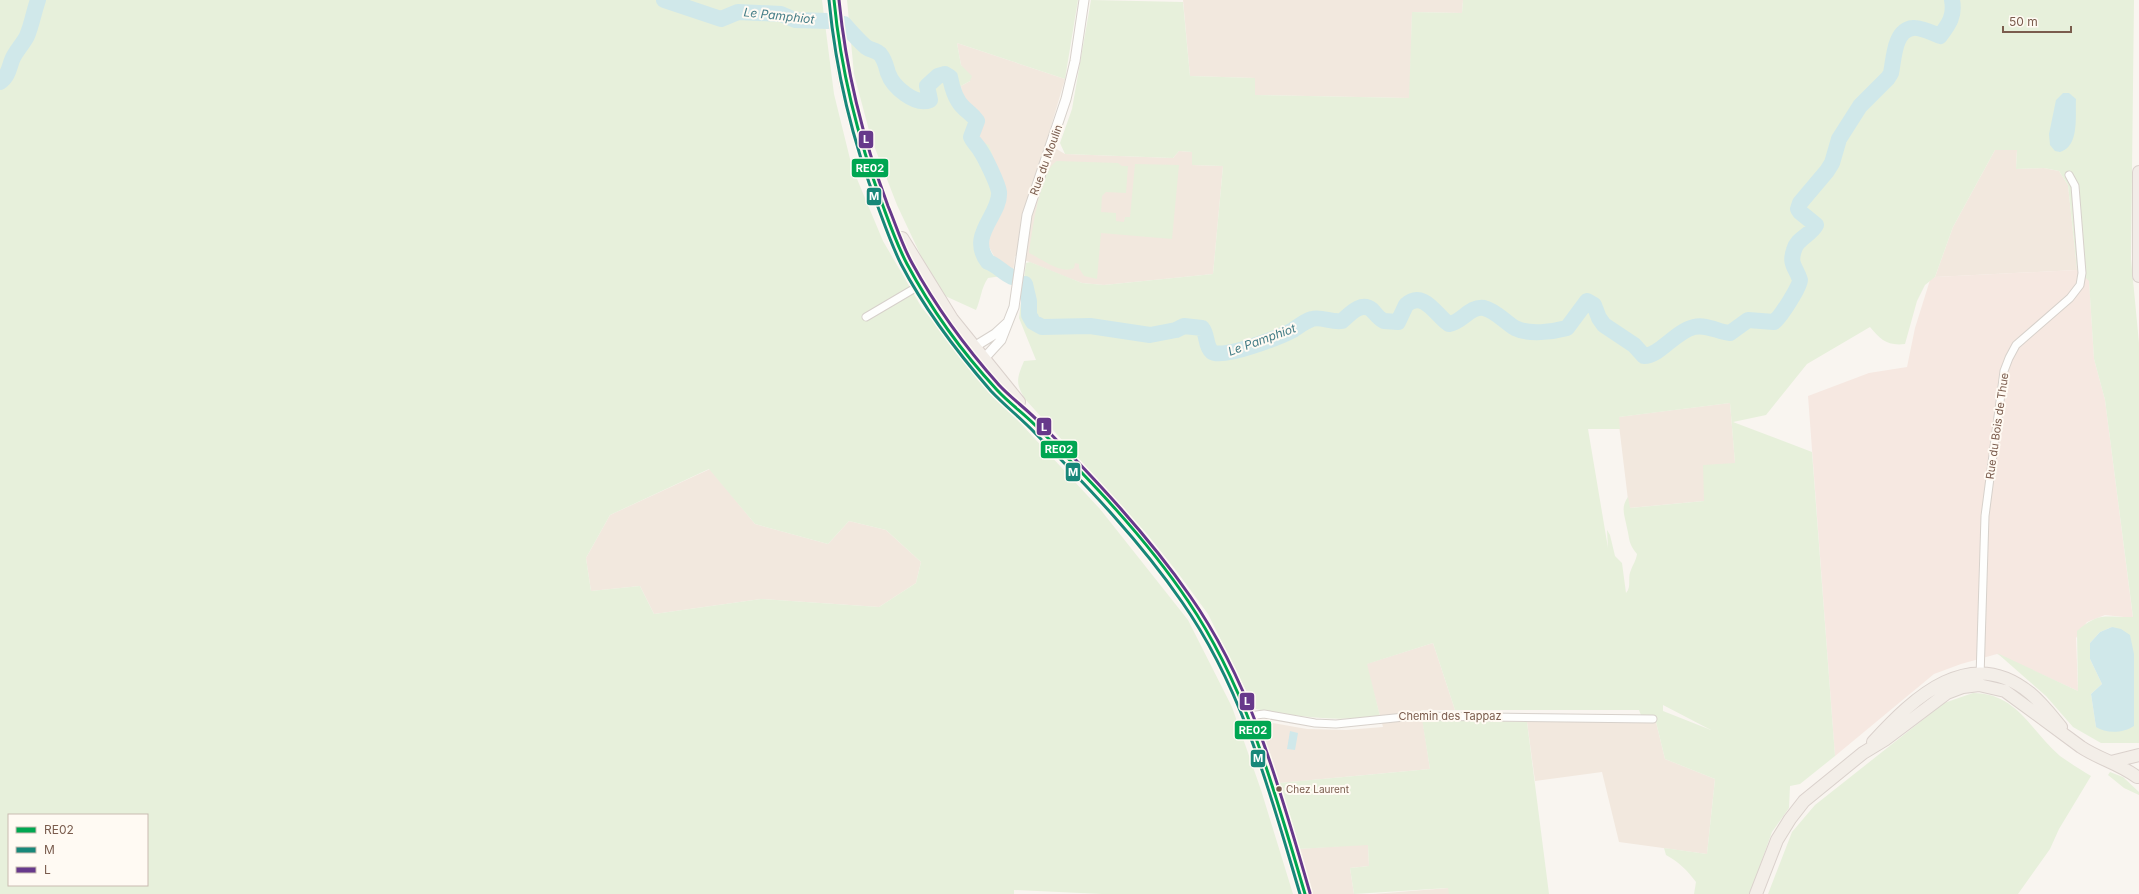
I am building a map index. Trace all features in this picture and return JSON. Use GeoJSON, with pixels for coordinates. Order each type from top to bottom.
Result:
{"type":"FeatureCollection","features":[{"type":"Feature","properties":{"kind":"highway"},"geometry":{"type":"LineString","coordinates":[[2139,172],[2139,276]]}},
{"type":"Feature","properties":{"kind":"main road"},"geometry":{"type":"LineString","coordinates":[[834,0],[840,53],[850,104],[867,164],[902,254],[1004,397],[1037,427],[1124,520],[1170,575],[1209,633],[1237,687],[1249,716],[1275,790],[1304,894]]}},
{"type":"Feature","properties":{"kind":"main road"},"geometry":{"type":"LineString","coordinates":[[1756,894],[1777,840],[1793,815],[1810,796],[1863,753],[1886,739],[1947,693],[1980,679],[2011,694],[2094,755],[2111,762],[2138,779]]}},
{"type":"Feature","properties":{"kind":"main road"},"geometry":{"type":"LineString","coordinates":[[2111,762],[2139,756]]}},
{"type":"Feature","properties":{"kind":"main road"},"geometry":{"type":"LineString","coordinates":[[2138,779],[2135,766],[2139,756]]}},
{"type":"Feature","properties":{"kind":"street","name":"Rue du Moulin"},"geometry":{"type":"LineString","coordinates":[[980,363],[1001,340],[1015,301],[1022,241],[1027,215],[1066,99],[1075,61],[1084,0]]}},
{"type":"Feature","properties":{"kind":"street","name":"Rue du Bois de Thue"},"geometry":{"type":"LineString","coordinates":[[1980,679],[1985,516],[2004,372],[2007,362],[2016,345],[2074,294],[2082,279],[2075,186],[2069,175]]}},
{"type":"Feature","properties":{"kind":"street"},"geometry":{"type":"LineString","coordinates":[[866,317],[923,283]]}},
{"type":"Feature","properties":{"kind":"street","name":"Rue du Moulin"},"geometry":{"type":"LineString","coordinates":[[970,350],[995,334],[1009,320]]}},
{"type":"Feature","properties":{"kind":"street","name":"Chemin des Tappaz"},"geometry":{"type":"LineString","coordinates":[[1249,716],[1264,714],[1315,723],[1336,724],[1414,716],[1653,719]]}},
{"type":"Feature","properties":{"kind":"shaded area"},"geometry":{"type":"Polygon","coordinates":[[[1183,0],[1463,0],[1462,13],[1412,12],[1410,98],[1255,95],[1255,78],[1190,76],[1183,0]]]}},
{"type":"Feature","properties":{"kind":"shaded area"},"geometry":{"type":"Polygon","coordinates":[[[957,43],[1065,79],[1046,143],[1065,154],[1173,158],[1179,151],[1192,152],[1192,165],[1223,166],[1213,274],[1104,285],[1082,283],[1015,256],[1013,273],[996,260],[987,243],[990,218],[1000,206],[977,141],[977,109],[964,104],[961,86],[970,81],[961,65],[957,43]]]}},
{"type":"Feature","properties":{"kind":"shaded area"},"geometry":{"type":"Polygon","coordinates":[[[1995,150],[2017,150],[2016,169],[2044,168],[2059,171],[2068,185],[2077,270],[1935,277],[1953,227],[1995,150]]]}},
{"type":"Feature","properties":{"kind":"shaded area"},"geometry":{"type":"Polygon","coordinates":[[[2077,270],[2089,280],[2094,359],[2105,400],[2133,618],[2105,615],[2087,622],[2076,638],[2078,691],[1997,654],[1961,664],[1934,674],[1835,756],[1808,396],[1869,373],[1907,367],[1915,328],[1930,280],[1935,277],[2077,270]]]}},
{"type":"Feature","properties":{"kind":"shaded area"},"geometry":{"type":"Polygon","coordinates":[[[1730,403],[1735,463],[1704,501],[1629,508],[1618,417],[1730,403]]]}},
{"type":"Feature","properties":{"kind":"shaded area"},"geometry":{"type":"Polygon","coordinates":[[[710,469],[755,524],[828,544],[849,521],[886,530],[921,562],[916,583],[879,607],[761,599],[654,614],[640,586],[591,591],[586,558],[610,515],[710,469]]]}},
{"type":"Feature","properties":{"kind":"shaded area"},"geometry":{"type":"Polygon","coordinates":[[[1433,643],[1455,710],[1421,710],[1430,769],[1279,783],[1255,720],[1307,729],[1346,730],[1383,727],[1366,664],[1433,643]]]}},
{"type":"Feature","properties":{"kind":"shaded area"},"geometry":{"type":"Polygon","coordinates":[[[1527,722],[1656,722],[1665,759],[1715,779],[1707,854],[1619,842],[1602,772],[1535,781],[1527,722]]]}},
{"type":"Feature","properties":{"kind":"shaded area"},"geometry":{"type":"Polygon","coordinates":[[[1368,844],[1369,866],[1350,868],[1354,894],[1312,894],[1298,849],[1368,844]]]}},
{"type":"Feature","properties":{"kind":"shaded area"},"geometry":{"type":"Polygon","coordinates":[[[1449,888],[1449,894],[1373,894],[1449,888]]]}},
{"type":"Feature","properties":{"kind":"green space"},"geometry":{"type":"Polygon","coordinates":[[[0,0],[822,0],[834,94],[852,167],[883,241],[922,308],[1011,413],[1100,509],[1188,620],[1232,707],[1261,790],[1293,894],[1102,894],[1014,890],[1014,894],[0,894],[0,0]],[[709,469],[610,515],[586,558],[591,591],[640,586],[654,614],[761,599],[879,607],[916,583],[921,562],[886,530],[849,521],[828,544],[755,524],[709,469]]]}},
{"type":"Feature","properties":{"kind":"green space"},"geometry":{"type":"Polygon","coordinates":[[[847,0],[1078,0],[1065,79],[957,43],[961,65],[972,76],[970,81],[961,86],[964,103],[977,109],[982,120],[977,140],[989,145],[1003,191],[1001,202],[990,219],[987,237],[988,244],[994,257],[1013,273],[1012,279],[1002,276],[988,278],[976,310],[943,295],[921,256],[897,205],[871,138],[854,74],[847,0]]]}},
{"type":"Feature","properties":{"kind":"green space"},"geometry":{"type":"Polygon","coordinates":[[[1091,0],[1183,2],[1190,76],[1255,78],[1255,95],[1409,98],[1412,12],[1462,13],[1463,0],[2134,0],[2131,259],[2139,343],[2139,743],[2101,743],[2073,727],[2046,696],[1997,653],[2078,691],[2077,631],[2098,618],[2133,617],[2105,400],[2094,359],[2089,281],[2077,270],[2068,185],[2059,171],[2044,168],[2016,169],[2017,150],[1995,150],[1953,227],[1935,277],[1925,285],[1917,301],[1905,344],[1889,343],[1881,339],[1870,327],[1807,364],[1766,415],[1733,422],[1812,452],[1835,756],[1800,784],[1790,786],[1789,808],[1772,832],[1750,894],[1694,894],[1696,882],[1675,860],[1666,855],[1664,848],[1707,854],[1715,779],[1665,759],[1656,722],[1644,723],[1639,710],[1455,710],[1433,643],[1367,664],[1380,716],[1332,719],[1255,709],[1208,614],[1147,534],[1025,399],[1018,384],[1024,361],[1036,360],[1019,318],[1026,263],[1030,262],[1082,283],[1104,285],[1213,274],[1223,166],[1192,165],[1192,152],[1179,151],[1173,158],[1065,154],[1060,143],[1072,109],[1091,0]],[[1730,403],[1619,417],[1620,429],[1588,429],[1608,548],[1607,530],[1610,535],[1615,556],[1622,563],[1626,593],[1629,588],[1630,573],[1637,554],[1629,539],[1624,512],[1624,505],[1628,497],[1630,508],[1704,501],[1703,465],[1735,463],[1730,403]],[[2112,627],[2100,632],[2090,643],[2090,659],[2102,684],[2091,694],[2096,727],[2112,627]],[[1663,705],[1663,711],[1711,730],[1663,705]]]}},
{"type":"Feature","properties":{"kind":"green space"},"geometry":{"type":"Polygon","coordinates":[[[1057,161],[1118,163],[1122,166],[1128,166],[1126,193],[1106,192],[1102,196],[1101,212],[1116,213],[1116,221],[1124,222],[1125,217],[1130,217],[1135,164],[1179,165],[1172,239],[1101,233],[1097,279],[1084,276],[1079,268],[1079,264],[1075,263],[1074,268],[1069,270],[1057,268],[1029,253],[1041,189],[1051,166],[1057,161]]]}},
{"type":"Feature","properties":{"kind":"green space"},"geometry":{"type":"Polygon","coordinates":[[[1973,693],[2001,699],[2012,706],[2060,756],[2091,776],[2059,829],[2050,849],[2018,894],[1768,894],[1792,832],[1815,805],[1944,703],[1973,693]]]}},
{"type":"Feature","properties":{"kind":"green space"},"geometry":{"type":"Polygon","coordinates":[[[1422,719],[1527,722],[1549,894],[1449,894],[1448,888],[1354,894],[1350,868],[1369,866],[1368,845],[1298,849],[1279,783],[1430,769],[1422,719]]]}},
{"type":"Feature","properties":{"kind":"green space"},"geometry":{"type":"Polygon","coordinates":[[[2110,772],[2123,777],[2139,792],[2139,795],[2124,788],[2108,775],[2110,772]]]}},
{"type":"Feature","properties":{"kind":"water"},"geometry":{"type":"Polygon","coordinates":[[[2063,93],[2069,93],[2076,99],[2076,121],[2074,137],[2071,143],[2066,149],[2060,152],[2055,151],[2050,145],[2049,134],[2056,100],[2063,93]]]}},
{"type":"Feature","properties":{"kind":"water"},"geometry":{"type":"Polygon","coordinates":[[[2112,627],[2121,629],[2130,635],[2134,654],[2134,726],[2115,732],[2105,731],[2096,727],[2091,694],[2102,684],[2090,659],[2090,643],[2100,632],[2112,627]]]}},
{"type":"Feature","properties":{"kind":"water"},"geometry":{"type":"Polygon","coordinates":[[[1290,731],[1298,733],[1295,750],[1287,749],[1290,731]]]}},
{"type":"Feature","properties":{"kind":"waterway","name":"Le Pamphiot"},"geometry":{"type":"LineString","coordinates":[[0,82],[7,75],[13,57],[27,36],[38,0]]}},
{"type":"Feature","properties":{"kind":"waterway","name":"Le Pamphiot"},"geometry":{"type":"LineString","coordinates":[[664,0],[721,19],[738,12],[781,14],[795,20],[828,21]]}},
{"type":"Feature","properties":{"kind":"waterway","name":"Le Pamphiot"},"geometry":{"type":"LineString","coordinates":[[1025,284],[1029,301],[1029,315],[1033,322],[1042,327],[1090,326],[1150,335],[1176,330],[1184,326],[1202,328],[1210,350],[1218,354],[1239,350],[1265,342],[1293,330],[1304,322],[1315,318],[1342,321],[1352,312],[1364,307],[1372,310],[1384,321],[1398,322],[1406,305],[1413,301],[1419,300],[1430,306],[1444,321],[1449,324],[1454,323],[1474,309],[1484,308],[1496,314],[1515,328],[1527,332],[1548,332],[1567,328],[1587,301],[1594,305],[1599,318],[1604,325],[1634,345],[1644,356],[1656,352],[1680,334],[1694,327],[1708,327],[1730,333],[1748,320],[1774,322],[1794,294],[1800,280],[1792,259],[1796,246],[1816,225],[1800,212],[1798,209],[1800,203],[1832,163],[1839,139],[1860,106],[1888,78],[1891,73],[1898,39],[1907,30],[1913,28],[1926,30],[1940,36],[1946,28],[1952,15],[1952,0]]}},
{"type":"Feature","properties":{"kind":"waterway","name":"Le Pamphiot"},"geometry":{"type":"LineString","coordinates":[[844,24],[866,47],[880,54],[888,73],[895,84],[911,98],[924,101],[930,100],[927,86],[938,76],[945,74],[950,77],[956,98],[977,121],[971,137],[988,164],[999,192],[995,209],[983,234],[981,243],[983,252],[988,262],[1012,277]]}},
{"type":"Feature","properties":{"kind":"transit line","name":"M"},"geometry":{"type":"LineString","coordinates":[[829,0],[836,53],[846,105],[860,157],[901,264],[920,298],[966,361],[991,391],[1031,428],[1094,494],[1131,536],[1166,579],[1203,635],[1222,670],[1253,743],[1266,780],[1300,894]]}},
{"type":"Feature","properties":{"kind":"transit line","name":"RE02"},"geometry":{"type":"LineString","coordinates":[[834,0],[841,53],[858,130],[883,206],[907,264],[937,314],[984,376],[1002,395],[1035,425],[1116,510],[1154,554],[1188,601],[1209,635],[1227,670],[1258,743],[1271,780],[1305,894]]}},
{"type":"Feature","properties":{"kind":"transit line","name":"L"},"geometry":{"type":"LineString","coordinates":[[839,0],[846,53],[863,130],[879,181],[908,256],[941,311],[975,357],[999,385],[1036,419],[1119,507],[1173,573],[1212,630],[1231,665],[1262,739],[1310,893]]}},
{"type":"Feature","properties":{"kind":"place","name":"Chez Laurent"},"geometry":{"type":"Point","coordinates":[1279,789]}}]}
